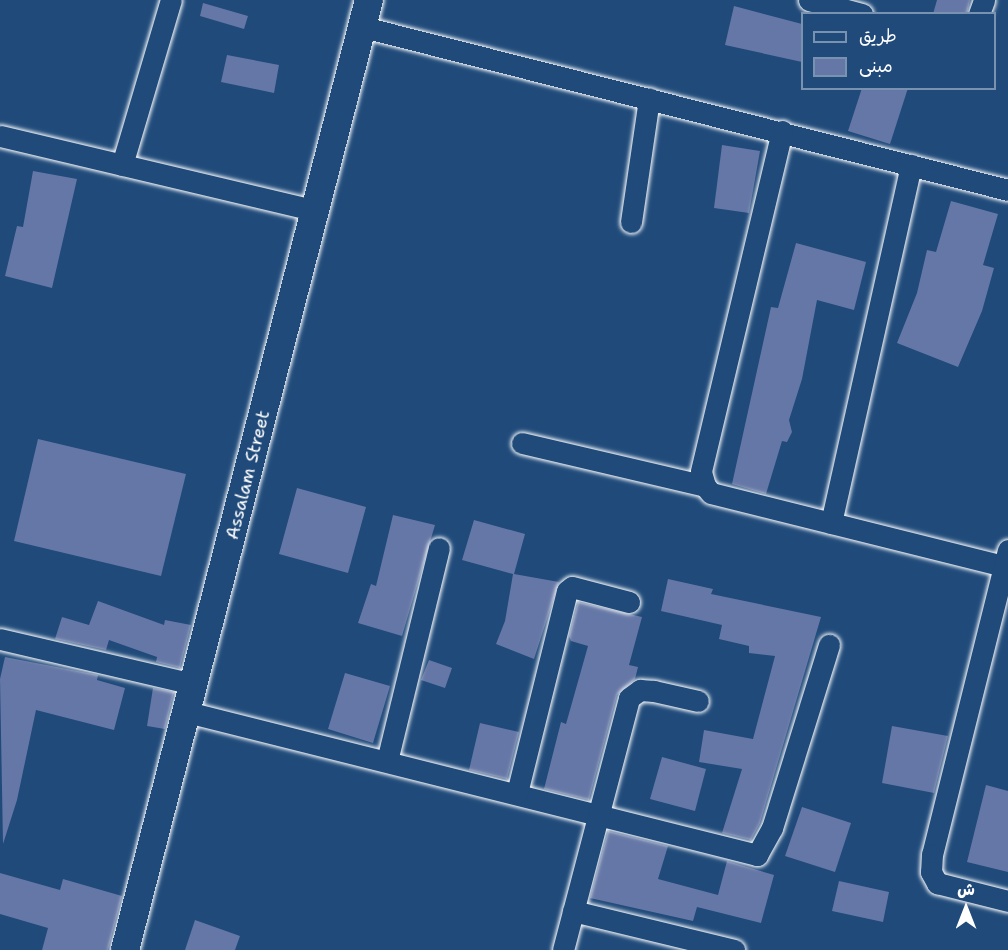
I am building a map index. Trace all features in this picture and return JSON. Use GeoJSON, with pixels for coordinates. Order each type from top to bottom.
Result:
{"type":"FeatureCollection","features":[{"type":"Feature","properties":{"kind":"main road","name":"Assalam Street"},"geometry":{"type":"LineString","coordinates":[[125,950],[369,0]]}},
{"type":"Feature","properties":{"kind":"street"},"geometry":{"type":"LineString","coordinates":[[122,165],[171,0]]}},
{"type":"Feature","properties":{"kind":"street"},"geometry":{"type":"LineString","coordinates":[[808,0],[854,12]]}},
{"type":"Feature","properties":{"kind":"street"},"geometry":{"type":"LineString","coordinates":[[363,27],[782,131],[1008,190]]}},
{"type":"Feature","properties":{"kind":"street"},"geometry":{"type":"LineString","coordinates":[[631,222],[649,98]]}},
{"type":"Feature","properties":{"kind":"street"},"geometry":{"type":"LineString","coordinates":[[782,131],[701,472],[705,486],[711,493],[831,523],[1007,561],[932,854],[931,872],[937,883],[1008,901]]}},
{"type":"Feature","properties":{"kind":"street"},"geometry":{"type":"LineString","coordinates":[[0,136],[314,210]]}},
{"type":"Feature","properties":{"kind":"street"},"geometry":{"type":"LineString","coordinates":[[831,523],[911,165]]}},
{"type":"Feature","properties":{"kind":"street"},"geometry":{"type":"LineString","coordinates":[[522,442],[705,486]]}},
{"type":"Feature","properties":{"kind":"street"},"geometry":{"type":"LineString","coordinates":[[387,761],[439,548]]}},
{"type":"Feature","properties":{"kind":"street"},"geometry":{"type":"LineString","coordinates":[[517,793],[567,591],[572,587],[629,602]]}},
{"type":"Feature","properties":{"kind":"street"},"geometry":{"type":"LineString","coordinates":[[0,639],[194,684]]}},
{"type":"Feature","properties":{"kind":"street"},"geometry":{"type":"LineString","coordinates":[[187,712],[597,813],[757,855],[762,852],[829,645]]}},
{"type":"Feature","properties":{"kind":"street"},"geometry":{"type":"LineString","coordinates":[[563,950],[597,813],[629,698],[640,690],[698,701]]}},
{"type":"Feature","properties":{"kind":"street"},"geometry":{"type":"LineString","coordinates":[[573,911],[734,950]]}},
{"type":"Feature","properties":{"kind":"building"},"geometry":{"type":"Polygon","coordinates":[[[937,0],[970,0],[967,12],[934,12],[937,0]]]}},
{"type":"Feature","properties":{"kind":"building"},"geometry":{"type":"Polygon","coordinates":[[[203,3],[248,16],[244,29],[200,16],[203,3]]]}},
{"type":"Feature","properties":{"kind":"building"},"geometry":{"type":"Polygon","coordinates":[[[734,6],[801,24],[801,62],[725,45],[734,6]]]}},
{"type":"Feature","properties":{"kind":"building"},"geometry":{"type":"Polygon","coordinates":[[[227,55],[279,65],[274,93],[221,82],[227,55]]]}},
{"type":"Feature","properties":{"kind":"building"},"geometry":{"type":"Polygon","coordinates":[[[861,90],[907,90],[890,144],[848,131],[861,90]]]}},
{"type":"Feature","properties":{"kind":"building"},"geometry":{"type":"Polygon","coordinates":[[[722,145],[760,151],[749,213],[714,208],[722,145]]]}},
{"type":"Feature","properties":{"kind":"building"},"geometry":{"type":"Polygon","coordinates":[[[33,171],[77,179],[52,288],[5,276],[17,226],[23,227],[33,171]]]}},
{"type":"Feature","properties":{"kind":"building"},"geometry":{"type":"Polygon","coordinates":[[[951,201],[998,214],[983,265],[994,268],[982,311],[958,367],[897,343],[917,293],[927,250],[936,252],[951,201]]]}},
{"type":"Feature","properties":{"kind":"building"},"geometry":{"type":"Polygon","coordinates":[[[796,243],[866,262],[854,310],[817,300],[802,379],[789,420],[792,432],[787,442],[782,441],[766,494],[732,484],[771,307],[778,308],[796,243]]]}},
{"type":"Feature","properties":{"kind":"building"},"geometry":{"type":"Polygon","coordinates":[[[38,439],[186,474],[161,576],[14,541],[38,439]]]}},
{"type":"Feature","properties":{"kind":"building"},"geometry":{"type":"Polygon","coordinates":[[[297,488],[366,507],[348,573],[279,554],[297,488]]]}},
{"type":"Feature","properties":{"kind":"building"},"geometry":{"type":"Polygon","coordinates":[[[393,515],[435,525],[402,636],[358,623],[371,584],[376,586],[393,515]]]}},
{"type":"Feature","properties":{"kind":"building"},"geometry":{"type":"Polygon","coordinates":[[[474,520],[525,534],[514,574],[559,582],[534,659],[496,644],[505,621],[513,574],[462,560],[474,520]]]}},
{"type":"Feature","properties":{"kind":"building"},"geometry":{"type":"Polygon","coordinates":[[[668,579],[713,589],[711,594],[821,617],[760,823],[751,840],[722,833],[742,769],[699,762],[704,730],[753,739],[775,656],[749,653],[749,646],[719,639],[722,625],[661,611],[668,579]]]}},
{"type":"Feature","properties":{"kind":"building"},"geometry":{"type":"Polygon","coordinates":[[[98,601],[164,625],[165,620],[191,625],[180,668],[156,662],[157,657],[109,640],[106,650],[55,639],[62,617],[89,625],[98,601]]]}},
{"type":"Feature","properties":{"kind":"building"},"geometry":{"type":"Polygon","coordinates":[[[578,602],[642,617],[629,665],[638,667],[635,679],[617,695],[589,800],[544,789],[561,722],[566,724],[588,646],[571,641],[569,636],[578,602]]]}},
{"type":"Feature","properties":{"kind":"building"},"geometry":{"type":"Polygon","coordinates":[[[5,657],[98,675],[97,680],[125,688],[114,730],[36,710],[17,800],[3,844],[0,679],[5,657]]]}},
{"type":"Feature","properties":{"kind":"building"},"geometry":{"type":"Polygon","coordinates":[[[429,660],[452,668],[445,688],[421,680],[429,660]]]}},
{"type":"Feature","properties":{"kind":"building"},"geometry":{"type":"Polygon","coordinates":[[[345,673],[390,686],[373,743],[328,729],[345,673]]]}},
{"type":"Feature","properties":{"kind":"building"},"geometry":{"type":"Polygon","coordinates":[[[153,688],[174,692],[165,729],[147,726],[153,688]]]}},
{"type":"Feature","properties":{"kind":"building"},"geometry":{"type":"Polygon","coordinates":[[[480,723],[519,732],[507,779],[469,770],[480,723]]]}},
{"type":"Feature","properties":{"kind":"building"},"geometry":{"type":"Polygon","coordinates":[[[892,726],[948,736],[934,793],[882,783],[892,726]]]}},
{"type":"Feature","properties":{"kind":"building"},"geometry":{"type":"Polygon","coordinates":[[[662,757],[706,769],[695,811],[650,799],[662,757]]]}},
{"type":"Feature","properties":{"kind":"building"},"geometry":{"type":"Polygon","coordinates":[[[986,785],[1008,791],[1008,872],[967,862],[986,785]]]}},
{"type":"Feature","properties":{"kind":"building"},"geometry":{"type":"Polygon","coordinates":[[[802,807],[851,823],[835,872],[785,856],[802,807]]]}},
{"type":"Feature","properties":{"kind":"building"},"geometry":{"type":"Polygon","coordinates":[[[608,831],[668,846],[658,879],[718,895],[727,861],[774,875],[761,923],[697,907],[693,921],[590,898],[608,831]]]}},
{"type":"Feature","properties":{"kind":"building"},"geometry":{"type":"Polygon","coordinates":[[[0,873],[60,890],[63,879],[122,896],[108,950],[42,950],[48,928],[0,914],[0,873]]]}},
{"type":"Feature","properties":{"kind":"building"},"geometry":{"type":"Polygon","coordinates":[[[839,881],[889,892],[883,922],[832,911],[839,881]]]}},
{"type":"Feature","properties":{"kind":"building"},"geometry":{"type":"Polygon","coordinates":[[[195,920],[240,936],[235,950],[185,950],[195,920]]]}}]}
